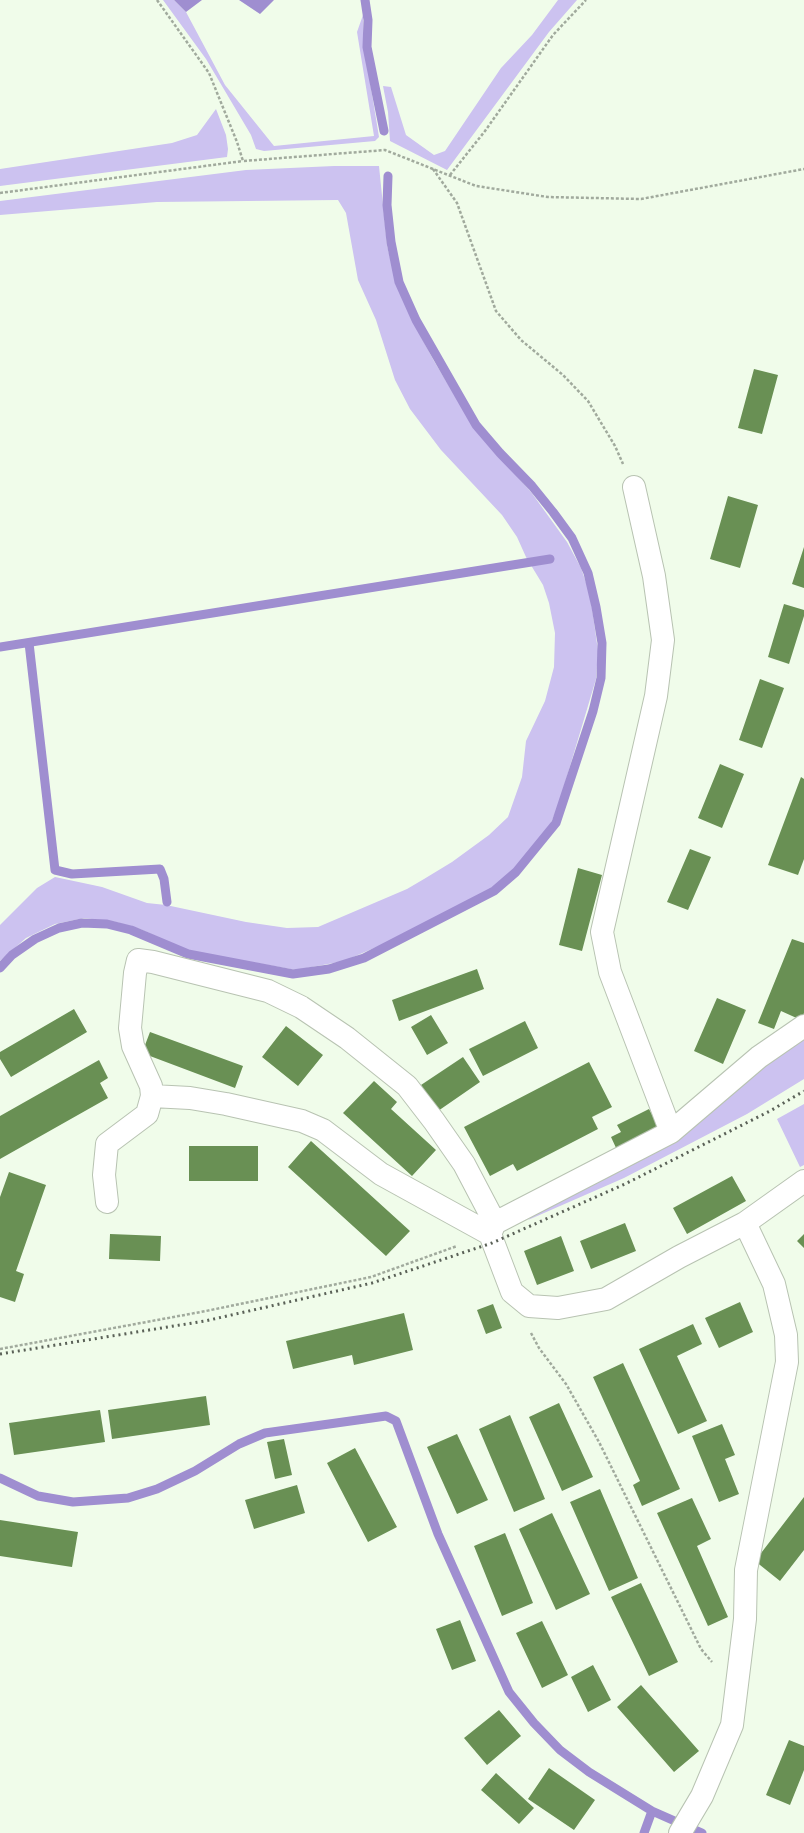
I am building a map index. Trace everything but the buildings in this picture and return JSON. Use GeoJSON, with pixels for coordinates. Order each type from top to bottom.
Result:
{"type":"FeatureCollection","features":[{"type":"Feature","properties":{"kind":"street"},"geometry":{"type":"LineString","coordinates":[[634,487],[654,576],[663,640],[656,696],[602,932],[610,972],[671,1132]]}},
{"type":"Feature","properties":{"kind":"street"},"geometry":{"type":"LineString","coordinates":[[107,1202],[104,1175],[108,1144],[147,1114],[152,1096],[149,1080],[133,1046],[130,1028],[135,973],[138,960],[152,962],[268,991],[301,1007],[348,1038],[407,1086],[434,1120],[464,1164],[493,1228],[512,1292],[529,1306],[558,1308],[606,1299],[679,1257],[745,1223],[804,1181]]}},
{"type":"Feature","properties":{"kind":"street"},"geometry":{"type":"LineString","coordinates":[[493,1228],[671,1132],[759,1057],[804,1026]]}},
{"type":"Feature","properties":{"kind":"street"},"geometry":{"type":"LineString","coordinates":[[152,1096],[190,1098],[226,1104],[302,1121],[322,1130],[381,1174],[493,1228]]}},
{"type":"Feature","properties":{"kind":"street"},"geometry":{"type":"LineString","coordinates":[[680,1833],[702,1796],[732,1725],[745,1619],[746,1570],[787,1362],[786,1335],[774,1284],[745,1223]]}},
{"type":"Feature","properties":{"kind":"path"},"geometry":{"type":"LineString","coordinates":[[157,0],[209,73],[237,142],[243,161]]}},
{"type":"Feature","properties":{"kind":"path"},"geometry":{"type":"LineString","coordinates":[[450,175],[486,131],[553,35],[586,0]]}},
{"type":"Feature","properties":{"kind":"path"},"geometry":{"type":"LineString","coordinates":[[0,192],[243,161],[385,150],[476,186],[548,197],[641,199],[804,169]]}},
{"type":"Feature","properties":{"kind":"path"},"geometry":{"type":"LineString","coordinates":[[433,169],[457,203],[496,311],[521,340],[563,375],[588,401],[615,446],[634,487]]}},
{"type":"Feature","properties":{"kind":"path"},"geometry":{"type":"LineString","coordinates":[[0,1349],[206,1311],[371,1278],[493,1228]]}},
{"type":"Feature","properties":{"kind":"path"},"geometry":{"type":"LineString","coordinates":[[529,1306],[526,1324],[539,1348],[566,1384],[599,1442],[701,1649],[718,1669],[736,1684]]}},
{"type":"Feature","properties":{"kind":"shaded area"},"geometry":{"type":"Polygon","coordinates":[[[163,0],[174,0],[186,12],[225,85],[274,146],[374,136],[357,32],[363,15],[363,39],[379,137],[375,141],[264,151],[256,149],[251,135],[206,59],[163,0]]]}},
{"type":"Feature","properties":{"kind":"shaded area"},"geometry":{"type":"Polygon","coordinates":[[[174,0],[202,0],[186,12],[174,0]]]}},
{"type":"Feature","properties":{"kind":"shaded area"},"geometry":{"type":"Polygon","coordinates":[[[239,0],[274,0],[260,14],[239,0]]]}},
{"type":"Feature","properties":{"kind":"shaded area"},"geometry":{"type":"Polygon","coordinates":[[[558,0],[577,0],[549,32],[447,170],[390,141],[388,112],[383,86],[391,87],[406,135],[434,155],[445,151],[501,68],[532,35],[558,0]]]}},
{"type":"Feature","properties":{"kind":"shaded area"},"geometry":{"type":"Polygon","coordinates":[[[216,109],[226,135],[228,149],[227,157],[0,186],[0,169],[172,143],[197,135],[216,109]]]}},
{"type":"Feature","properties":{"kind":"shaded area"},"geometry":{"type":"Polygon","coordinates":[[[334,166],[379,166],[387,245],[396,283],[413,322],[434,361],[476,431],[531,492],[567,542],[581,568],[590,594],[598,651],[596,679],[559,803],[548,831],[514,870],[486,892],[388,942],[344,961],[296,970],[189,951],[140,929],[116,922],[84,918],[55,924],[26,938],[0,961],[0,925],[37,888],[55,877],[102,887],[147,903],[166,905],[246,922],[287,928],[318,927],[407,889],[452,862],[489,835],[508,817],[522,777],[526,741],[545,701],[554,667],[555,633],[549,603],[543,585],[526,557],[517,537],[502,515],[441,450],[410,409],[395,380],[376,320],[358,280],[346,213],[338,200],[157,202],[0,215],[0,201],[246,170],[334,166]]]}},
{"type":"Feature","properties":{"kind":"shaded area"},"geometry":{"type":"Polygon","coordinates":[[[804,1037],[804,1079],[747,1114],[624,1178],[528,1220],[539,1210],[804,1037]]]}},
{"type":"Feature","properties":{"kind":"shaded area"},"geometry":{"type":"Polygon","coordinates":[[[804,1104],[804,1165],[800,1167],[777,1119],[804,1104]]]}},
{"type":"Feature","properties":{"kind":"waterway"},"geometry":{"type":"LineString","coordinates":[[365,0],[368,20],[367,47],[384,131]]}},
{"type":"Feature","properties":{"kind":"waterway"},"geometry":{"type":"LineString","coordinates":[[0,968],[12,955],[35,939],[59,928],[82,923],[107,924],[131,930],[188,954],[293,974],[329,969],[364,958],[494,891],[516,872],[556,823],[593,711],[601,678],[602,643],[588,573],[572,538],[553,512],[532,486],[500,453],[476,425],[416,320],[399,282],[391,242],[387,205],[388,176]]}},
{"type":"Feature","properties":{"kind":"waterway"},"geometry":{"type":"LineString","coordinates":[[0,647],[550,559]]}},
{"type":"Feature","properties":{"kind":"waterway"},"geometry":{"type":"LineString","coordinates":[[29,643],[55,870],[72,874],[160,869],[164,879],[167,902]]}},
{"type":"Feature","properties":{"kind":"waterway"},"geometry":{"type":"LineString","coordinates":[[0,1478],[38,1496],[73,1502],[128,1498],[157,1489],[195,1471],[239,1444],[265,1433],[386,1416],[396,1421],[438,1534],[509,1692],[534,1723],[560,1750],[589,1772],[652,1811],[702,1833]]}},
{"type":"Feature","properties":{"kind":"waterway"},"geometry":{"type":"LineString","coordinates":[[644,1833],[652,1811]]}},
{"type":"Feature","properties":{"kind":"railway"},"geometry":{"type":"LineString","coordinates":[[0,1354],[205,1321],[372,1283],[492,1243],[625,1184],[770,1111],[804,1091]]}}]}
